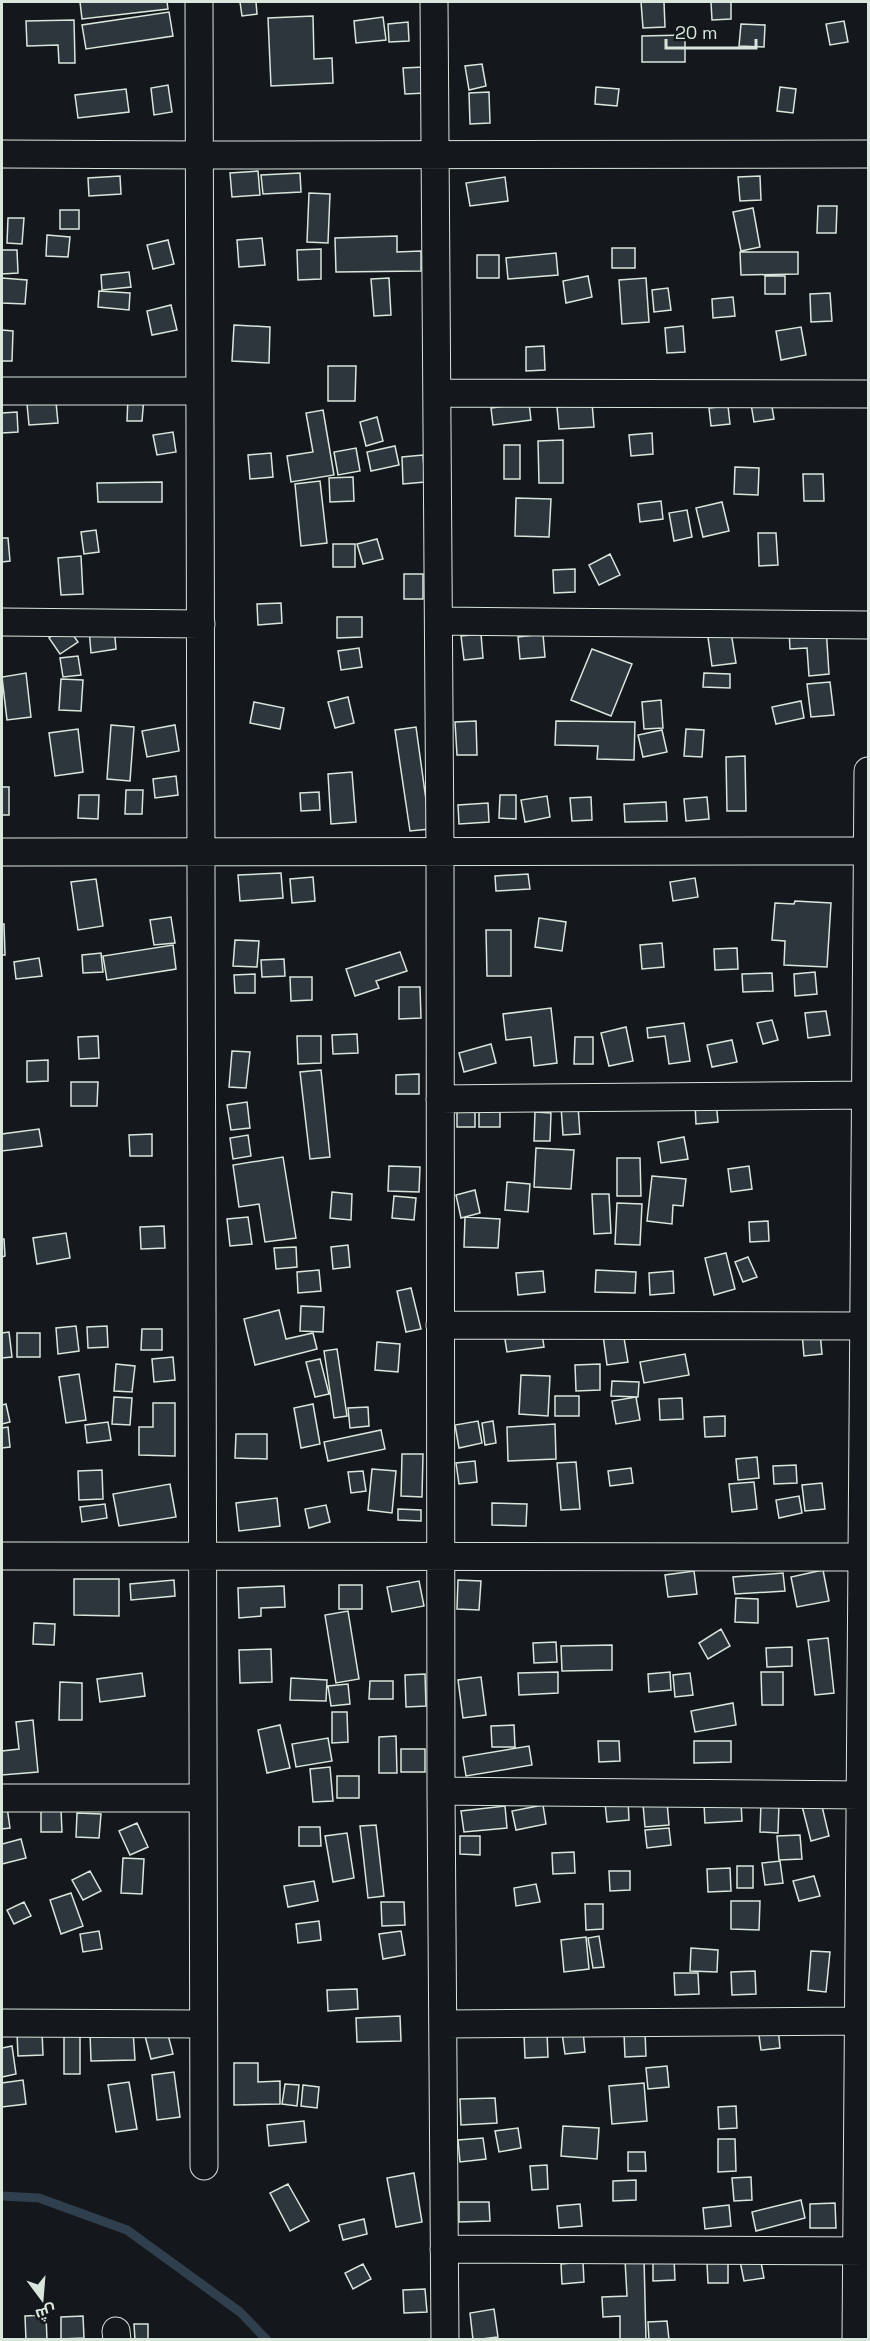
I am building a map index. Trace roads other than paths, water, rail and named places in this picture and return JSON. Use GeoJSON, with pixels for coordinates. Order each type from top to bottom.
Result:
{"type":"FeatureCollection","features":[{"type":"Feature","properties":{"kind":"street"},"geometry":{"type":"LineString","coordinates":[[200,2],[204,2166]]}},
{"type":"Feature","properties":{"kind":"street"},"geometry":{"type":"LineString","coordinates":[[434,2],[440,852],[441,1791],[446,2340]]}},
{"type":"Feature","properties":{"kind":"street"},"geometry":{"type":"LineString","coordinates":[[2,154],[868,154]]}},
{"type":"Feature","properties":{"kind":"street"},"geometry":{"type":"LineString","coordinates":[[2,391],[200,390]]}},
{"type":"Feature","properties":{"kind":"street"},"geometry":{"type":"LineString","coordinates":[[437,393],[868,394]]}},
{"type":"Feature","properties":{"kind":"street"},"geometry":{"type":"LineString","coordinates":[[439,621],[868,625]]}},
{"type":"Feature","properties":{"kind":"street"},"geometry":{"type":"LineString","coordinates":[[2,622],[201,624]]}},
{"type":"Feature","properties":{"kind":"street"},"geometry":{"type":"LineString","coordinates":[[856,2340],[862,2251],[858,2021],[865,1557],[864,1326],[868,771]]}},
{"type":"Feature","properties":{"kind":"street"},"geometry":{"type":"LineString","coordinates":[[2,852],[868,851]]}},
{"type":"Feature","properties":{"kind":"street"},"geometry":{"type":"LineString","coordinates":[[440,1099],[866,1095]]}},
{"type":"Feature","properties":{"kind":"street"},"geometry":{"type":"LineString","coordinates":[[440,1325],[864,1326]]}},
{"type":"Feature","properties":{"kind":"street"},"geometry":{"type":"LineString","coordinates":[[2,1556],[865,1557]]}},
{"type":"Feature","properties":{"kind":"street"},"geometry":{"type":"LineString","coordinates":[[441,1791],[860,1795]]}},
{"type":"Feature","properties":{"kind":"street"},"geometry":{"type":"LineString","coordinates":[[2,1798],[203,1798]]}},
{"type":"Feature","properties":{"kind":"street"},"geometry":{"type":"LineString","coordinates":[[444,2024],[858,2021]]}},
{"type":"Feature","properties":{"kind":"street"},"geometry":{"type":"LineString","coordinates":[[2,2023],[203,2024]]}},
{"type":"Feature","properties":{"kind":"street"},"geometry":{"type":"LineString","coordinates":[[444,2249],[862,2251]]}},
{"type":"Feature","properties":{"kind":"waterway"},"geometry":{"type":"LineString","coordinates":[[2,2196],[39,2198],[127,2230],[240,2312],[267,2340]]}}]}
